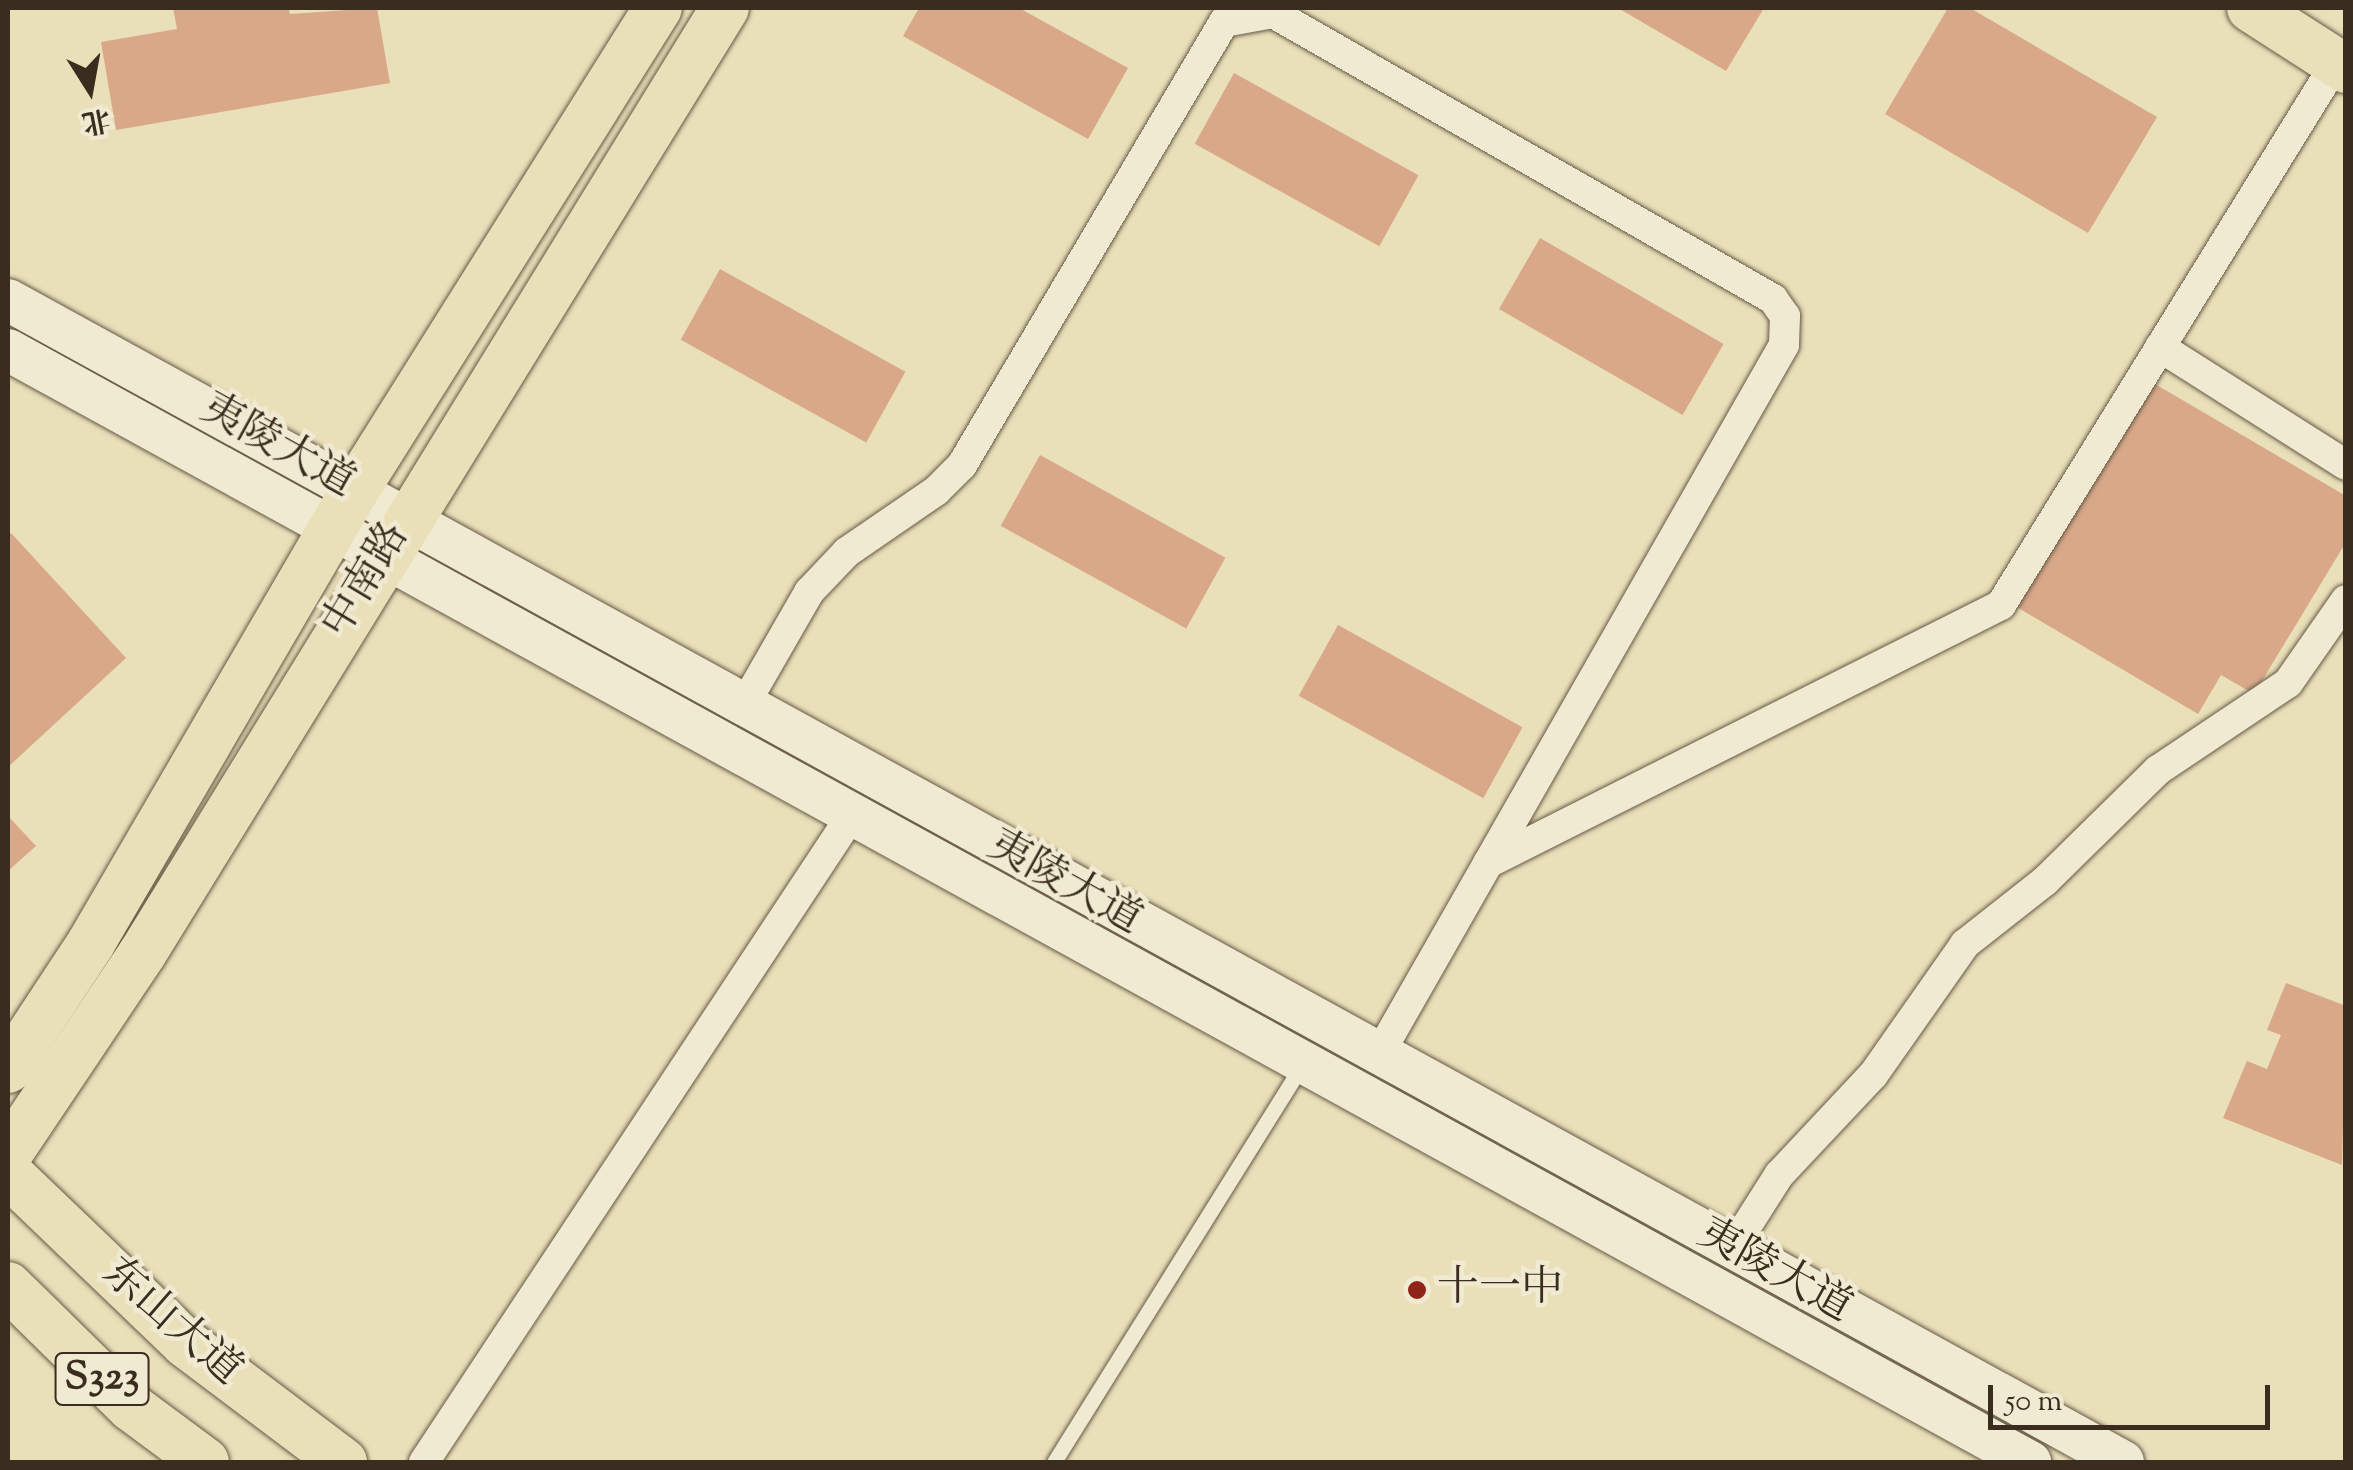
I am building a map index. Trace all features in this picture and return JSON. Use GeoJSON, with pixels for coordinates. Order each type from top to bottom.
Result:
{"type":"FeatureCollection","features":[{"type":"Feature","properties":{"kind":"main road","name":"中南路"},"geometry":{"type":"LineString","coordinates":[[8,1070],[92,942],[331,530],[658,8]]}},
{"type":"Feature","properties":{"kind":"main road","name":"中南路"},"geometry":{"type":"LineString","coordinates":[[8,1154],[142,954],[404,520],[725,8]]}},
{"type":"Feature","properties":{"kind":"main road"},"geometry":{"type":"LineString","coordinates":[[2251,8],[2341,66]]}},
{"type":"Feature","properties":{"kind":"main road","name":"夷陵大道"},"geometry":{"type":"LineString","coordinates":[[8,300],[2123,1462]]}},
{"type":"Feature","properties":{"kind":"main road","name":"夷陵大道"},"geometry":{"type":"LineString","coordinates":[[8,350],[380,560],[2030,1462]]}},
{"type":"Feature","properties":{"kind":"main road","name":"东山大道"},"geometry":{"type":"LineString","coordinates":[[8,1173],[185,1342],[343,1462]]}},
{"type":"Feature","properties":{"kind":"main road","name":"东山大道"},"geometry":{"type":"LineString","coordinates":[[8,1286],[131,1407],[205,1462]]}},
{"type":"Feature","properties":{"kind":"street"},"geometry":{"type":"LineString","coordinates":[[743,706],[809,592],[848,552],[936,491],[962,465],[1224,22],[1273,12],[1773,299],[1785,316],[1784,345],[1378,1056]]}},
{"type":"Feature","properties":{"kind":"street"},"geometry":{"type":"LineString","coordinates":[[1488,863],[2001,605],[2160,347],[2341,66]]}},
{"type":"Feature","properties":{"kind":"street"},"geometry":{"type":"LineString","coordinates":[[2160,347],[2346,465]]}},
{"type":"Feature","properties":{"kind":"street"},"geometry":{"type":"LineString","coordinates":[[1732,1249],[1779,1175],[1873,1075],[1965,944],[2044,881],[2158,770],[2288,683],[2346,600]]}},
{"type":"Feature","properties":{"kind":"street"},"geometry":{"type":"LineString","coordinates":[[424,1462],[850,818]]}},
{"type":"Feature","properties":{"kind":"lane"},"geometry":{"type":"LineString","coordinates":[[1054,1462],[1302,1065]]}},
{"type":"Feature","properties":{"kind":"building"},"geometry":{"type":"Polygon","coordinates":[[[173,8],[288,8],[290,14],[377,8],[390,83],[116,130],[101,42],[177,29],[173,8]]]}},
{"type":"Feature","properties":{"kind":"building"},"geometry":{"type":"Polygon","coordinates":[[[919,8],[1019,8],[1128,68],[1088,139],[903,36],[919,8]]]}},
{"type":"Feature","properties":{"kind":"building"},"geometry":{"type":"Polygon","coordinates":[[[1618,8],[1764,8],[1726,71],[1618,8]]]}},
{"type":"Feature","properties":{"kind":"building"},"geometry":{"type":"Polygon","coordinates":[[[1948,8],[1970,8],[2157,117],[2088,233],[1885,114],[1948,8]]]}},
{"type":"Feature","properties":{"kind":"building"},"geometry":{"type":"Polygon","coordinates":[[[1234,73],[1419,175],[1379,246],[1195,144],[1234,73]]]}},
{"type":"Feature","properties":{"kind":"building"},"geometry":{"type":"Polygon","coordinates":[[[1540,238],[1724,344],[1683,415],[1499,309],[1540,238]]]}},
{"type":"Feature","properties":{"kind":"building"},"geometry":{"type":"Polygon","coordinates":[[[720,269],[905,372],[866,443],[681,340],[720,269]]]}},
{"type":"Feature","properties":{"kind":"building"},"geometry":{"type":"Polygon","coordinates":[[[2150,381],[2346,496],[2346,542],[2254,694],[2221,675],[2198,714],[2015,606],[2150,381]]]}},
{"type":"Feature","properties":{"kind":"building"},"geometry":{"type":"Polygon","coordinates":[[[1040,455],[1225,558],[1186,629],[1001,526],[1040,455]]]}},
{"type":"Feature","properties":{"kind":"building"},"geometry":{"type":"Polygon","coordinates":[[[11,533],[126,658],[8,767],[8,536],[11,533]]]}},
{"type":"Feature","properties":{"kind":"building"},"geometry":{"type":"Polygon","coordinates":[[[1338,625],[1523,727],[1483,798],[1299,696],[1338,625]]]}},
{"type":"Feature","properties":{"kind":"building"},"geometry":{"type":"Polygon","coordinates":[[[8,816],[36,846],[8,871],[8,816]]]}},
{"type":"Feature","properties":{"kind":"building"},"geometry":{"type":"Polygon","coordinates":[[[2286,983],[2346,1006],[2342,1165],[2223,1118],[2247,1061],[2267,1069],[2281,1035],[2267,1030],[2286,983]]]}},
{"type":"Feature","properties":{"kind":"place","name":"十一中"},"geometry":{"type":"Point","coordinates":[1417,1290]}}]}
